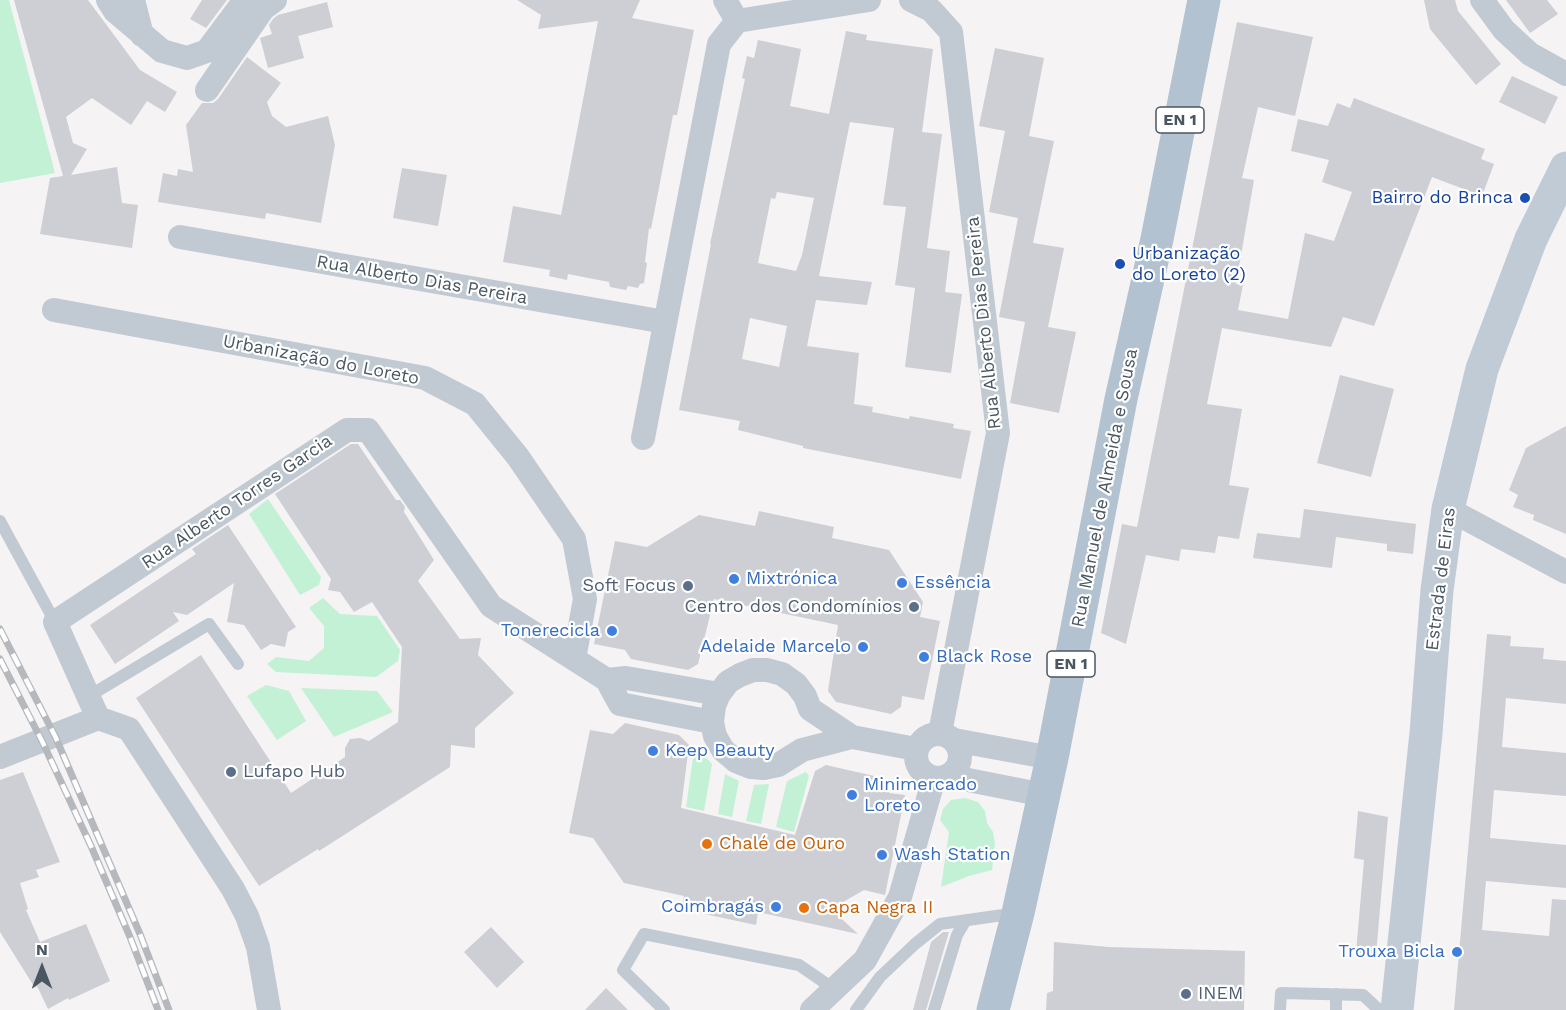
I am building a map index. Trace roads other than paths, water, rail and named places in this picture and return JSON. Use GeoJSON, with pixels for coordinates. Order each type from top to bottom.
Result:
{"type":"FeatureCollection","features":[{"type":"Feature","properties":{"kind":"main road","name":"Rua Manuel de Almeida e Sousa"},"geometry":{"type":"LineString","coordinates":[[993,1010],[1018,913],[1053,758],[1121,399],[1157,239],[1204,0]]}},
{"type":"Feature","properties":{"kind":"street"},"geometry":{"type":"LineString","coordinates":[[108,0],[115,11],[162,51],[187,58],[207,51],[245,0]]}},
{"type":"Feature","properties":{"kind":"street"},"geometry":{"type":"LineString","coordinates":[[133,0],[142,35]]}},
{"type":"Feature","properties":{"kind":"street"},"geometry":{"type":"LineString","coordinates":[[207,90],[263,9],[275,0]]}},
{"type":"Feature","properties":{"kind":"street"},"geometry":{"type":"LineString","coordinates":[[725,0],[737,21]]}},
{"type":"Feature","properties":{"kind":"street"},"geometry":{"type":"LineString","coordinates":[[643,438],[719,44],[737,21],[869,0]]}},
{"type":"Feature","properties":{"kind":"street","name":"Rua Alberto Dias Pereira"},"geometry":{"type":"LineString","coordinates":[[911,0],[931,10],[951,32],[998,433],[947,736]]}},
{"type":"Feature","properties":{"kind":"street"},"geometry":{"type":"LineString","coordinates":[[1482,0],[1504,30],[1530,54],[1566,74]]}},
{"type":"Feature","properties":{"kind":"street","name":"Estrada de Eiras"},"geometry":{"type":"LineString","coordinates":[[1397,1010],[1426,733],[1437,590],[1448,509],[1482,369],[1531,239],[1566,168]]}},
{"type":"Feature","properties":{"kind":"street","name":"Rua Alberto Dias Pereira"},"geometry":{"type":"LineString","coordinates":[[180,237],[665,322]]}},
{"type":"Feature","properties":{"kind":"street","name":"Urbanização do Loreto"},"geometry":{"type":"LineString","coordinates":[[54,310],[425,378],[475,404],[518,457],[574,539],[585,599],[574,659]]}},
{"type":"Feature","properties":{"kind":"street","name":"Rua Alberto Torres Garcia"},"geometry":{"type":"LineString","coordinates":[[56,622],[347,430],[368,430],[491,606],[607,680]]}},
{"type":"Feature","properties":{"kind":"street"},"geometry":{"type":"LineString","coordinates":[[1448,509],[1566,572]]}},
{"type":"Feature","properties":{"kind":"street"},"geometry":{"type":"LineString","coordinates":[[56,622],[94,707],[129,729],[233,889],[247,916],[258,947],[269,1010]]}},
{"type":"Feature","properties":{"kind":"street"},"geometry":{"type":"LineString","coordinates":[[852,737],[802,750],[778,765],[764,768],[750,767],[736,761],[723,750],[715,736],[712,722],[714,706],[728,682],[753,670],[767,670],[782,674],[796,684],[805,696],[810,709],[852,737],[916,749]]}},
{"type":"Feature","properties":{"kind":"street"},"geometry":{"type":"LineString","coordinates":[[712,722],[620,704],[607,680],[626,678],[719,694]]}},
{"type":"Feature","properties":{"kind":"street"},"geometry":{"type":"LineString","coordinates":[[0,757],[94,707]]}},
{"type":"Feature","properties":{"kind":"street"},"geometry":{"type":"LineString","coordinates":[[812,1010],[865,960],[900,897],[941,777],[958,766],[960,752],[947,736]]}},
{"type":"Feature","properties":{"kind":"street"},"geometry":{"type":"LineString","coordinates":[[1044,795],[941,777],[921,770],[915,757],[916,749],[925,737],[947,736],[1053,758]]}},
{"type":"Feature","properties":{"kind":"lane"},"geometry":{"type":"LineString","coordinates":[[0,521],[56,622]]}},
{"type":"Feature","properties":{"kind":"lane"},"geometry":{"type":"LineString","coordinates":[[94,707],[209,624],[238,664]]}},
{"type":"Feature","properties":{"kind":"lane"},"geometry":{"type":"LineString","coordinates":[[856,1010],[880,977],[940,924],[1018,913]]}},
{"type":"Feature","properties":{"kind":"lane"},"geometry":{"type":"LineString","coordinates":[[934,1010],[957,935],[966,920]]}},
{"type":"Feature","properties":{"kind":"lane"},"geometry":{"type":"LineString","coordinates":[[664,1010],[623,970],[644,934],[799,965],[834,989]]}},
{"type":"Feature","properties":{"kind":"lane"},"geometry":{"type":"LineString","coordinates":[[1280,1010],[1281,993],[1362,994],[1379,1010]]}},
{"type":"Feature","properties":{"kind":"lane"},"geometry":{"type":"LineString","coordinates":[[1336,994],[1336,1010]]}},
{"type":"Feature","properties":{"kind":"railway"},"geometry":{"type":"LineString","coordinates":[[0,629],[55,736],[140,934],[169,1010]]}},
{"type":"Feature","properties":{"kind":"railway"},"geometry":{"type":"LineString","coordinates":[[0,659],[42,741],[91,846],[158,1010]]}},
{"type":"Feature","properties":{"kind":"place","name":"Bairro do Brinca"},"geometry":{"type":"Point","coordinates":[1525,198]}},
{"type":"Feature","properties":{"kind":"place","name":"Urbanização do Loreto (2)"},"geometry":{"type":"Point","coordinates":[1120,264]}},
{"type":"Feature","properties":{"kind":"place","name":"Mixtrónica"},"geometry":{"type":"Point","coordinates":[734,579]}},
{"type":"Feature","properties":{"kind":"place","name":"Essência"},"geometry":{"type":"Point","coordinates":[902,583]}},
{"type":"Feature","properties":{"kind":"place","name":"Soft Focus"},"geometry":{"type":"Point","coordinates":[688,586]}},
{"type":"Feature","properties":{"kind":"place","name":"Centro dos Condomínios"},"geometry":{"type":"Point","coordinates":[914,607]}},
{"type":"Feature","properties":{"kind":"place","name":"Tonerecicla"},"geometry":{"type":"Point","coordinates":[612,631]}},
{"type":"Feature","properties":{"kind":"place","name":"Adelaide Marcelo"},"geometry":{"type":"Point","coordinates":[863,647]}},
{"type":"Feature","properties":{"kind":"place","name":"Black Rose"},"geometry":{"type":"Point","coordinates":[924,657]}},
{"type":"Feature","properties":{"kind":"place","name":"Keep Beauty"},"geometry":{"type":"Point","coordinates":[653,751]}},
{"type":"Feature","properties":{"kind":"place","name":"Lufapo Hub"},"geometry":{"type":"Point","coordinates":[231,772]}},
{"type":"Feature","properties":{"kind":"place","name":"Minimercado Loreto"},"geometry":{"type":"Point","coordinates":[852,795]}},
{"type":"Feature","properties":{"kind":"place","name":"Chalé de Ouro"},"geometry":{"type":"Point","coordinates":[707,844]}},
{"type":"Feature","properties":{"kind":"place","name":"Wash Station"},"geometry":{"type":"Point","coordinates":[882,855]}},
{"type":"Feature","properties":{"kind":"place","name":"Coimbragás"},"geometry":{"type":"Point","coordinates":[776,907]}},
{"type":"Feature","properties":{"kind":"place","name":"Capa Negra II"},"geometry":{"type":"Point","coordinates":[804,908]}},
{"type":"Feature","properties":{"kind":"place","name":"Trouxa Bicla"},"geometry":{"type":"Point","coordinates":[1457,952]}},
{"type":"Feature","properties":{"kind":"place","name":"INEM"},"geometry":{"type":"Point","coordinates":[1186,994]}}]}
